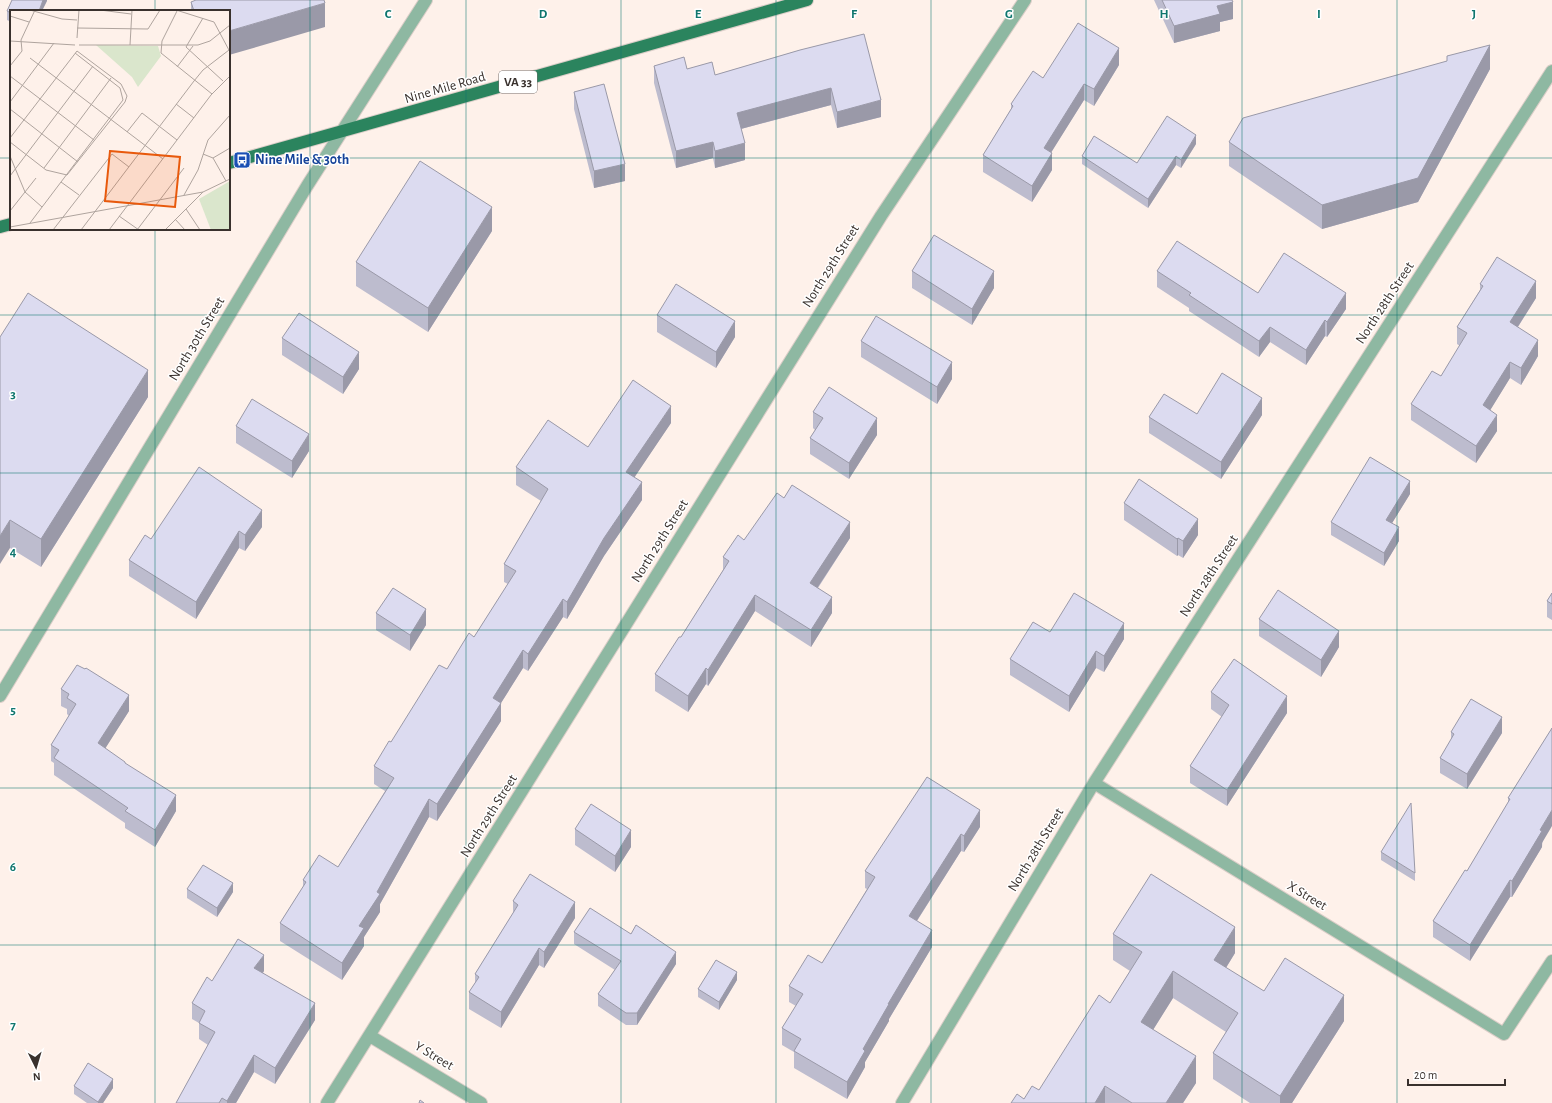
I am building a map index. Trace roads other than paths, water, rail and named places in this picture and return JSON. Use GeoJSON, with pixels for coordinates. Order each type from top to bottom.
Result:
{"type":"FeatureCollection","features":[{"type":"Feature","properties":{"kind":"main road","name":"Nine Mile Road"},"geometry":{"type":"LineString","coordinates":[[230,163],[341,133],[807,0]]}},
{"type":"Feature","properties":{"kind":"main road"},"geometry":{"type":"LineString","coordinates":[[0,227],[10,224]]}},
{"type":"Feature","properties":{"kind":"street","name":"North 30th Street"},"geometry":{"type":"LineString","coordinates":[[0,696],[307,186],[426,0]]}},
{"type":"Feature","properties":{"kind":"street","name":"North 29th Street"},"geometry":{"type":"LineString","coordinates":[[326,1103],[370,1036],[881,216],[1025,0]]}},
{"type":"Feature","properties":{"kind":"street","name":"North 28th Street"},"geometry":{"type":"LineString","coordinates":[[902,1103],[1094,783],[1552,71]]}},
{"type":"Feature","properties":{"kind":"street","name":"X Street"},"geometry":{"type":"LineString","coordinates":[[1094,783],[1504,1034],[1552,961]]}},
{"type":"Feature","properties":{"kind":"street","name":"Y Street"},"geometry":{"type":"LineString","coordinates":[[370,1036],[482,1103]]}},
{"type":"Feature","properties":{"kind":"place","name":"Nine Mile & 30th"},"geometry":{"type":"Point","coordinates":[242,160]}}]}
